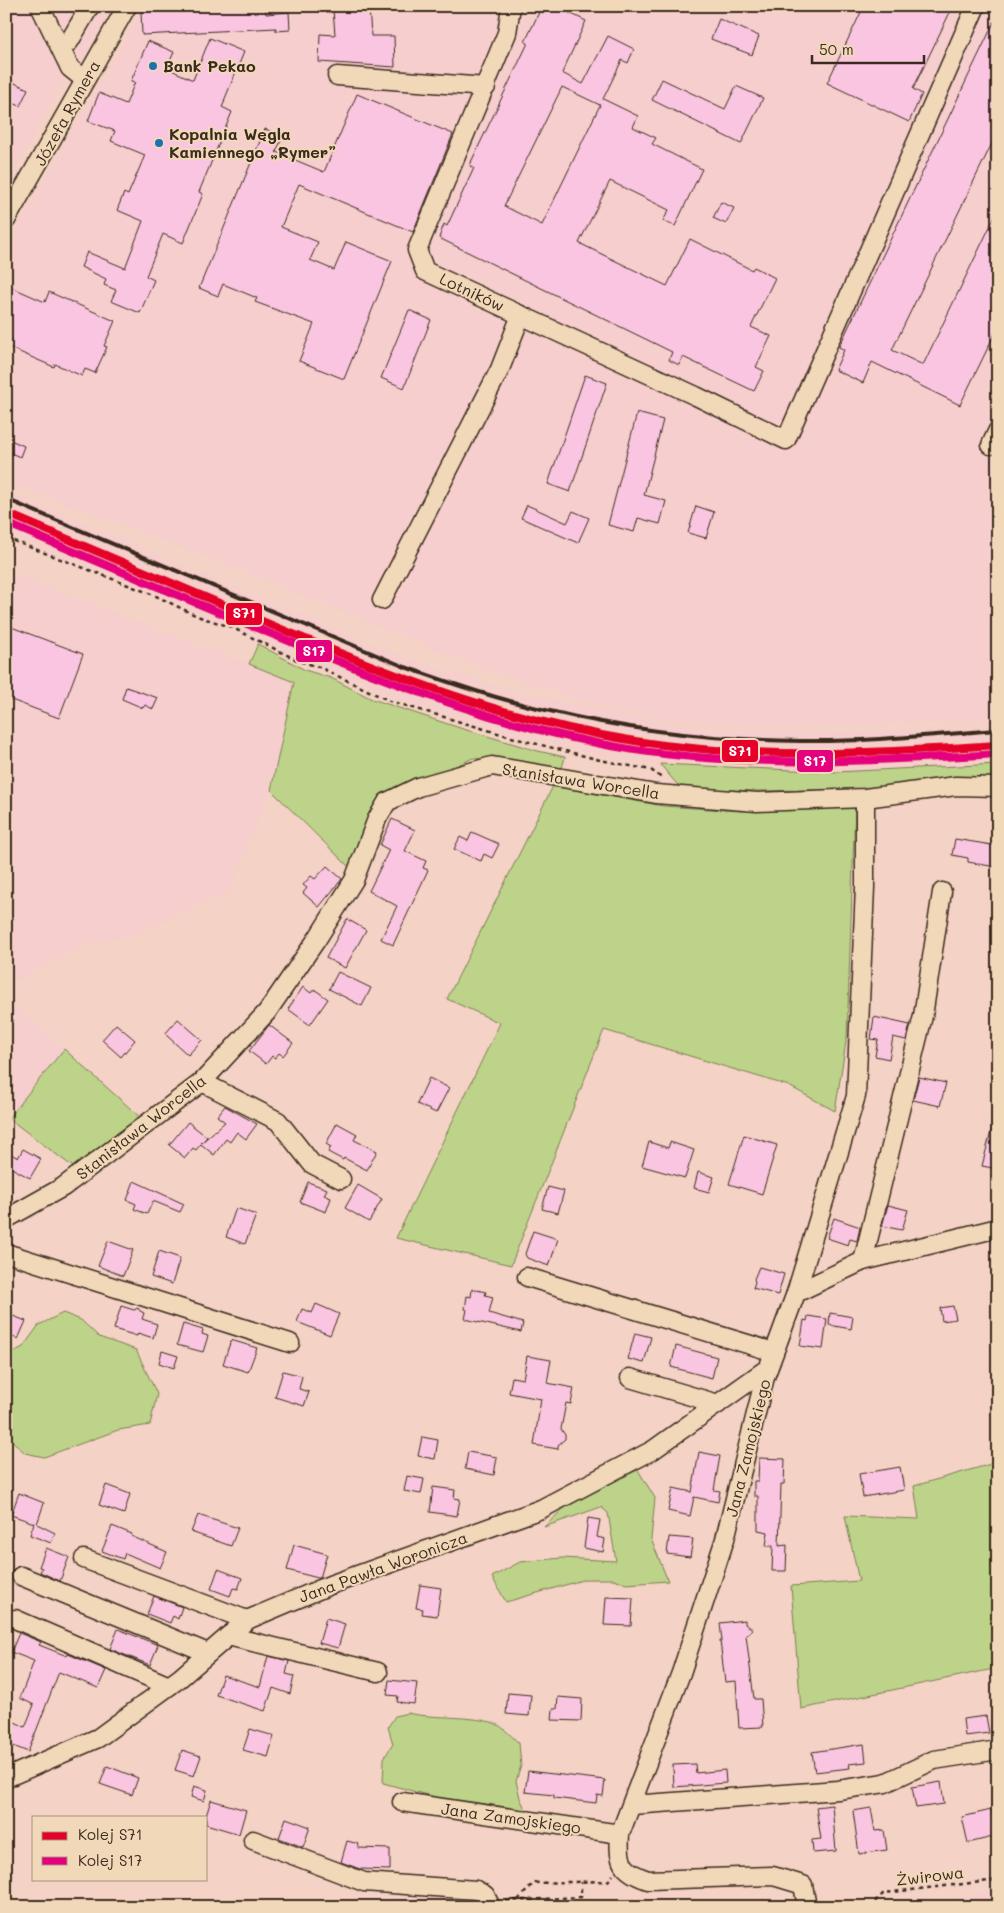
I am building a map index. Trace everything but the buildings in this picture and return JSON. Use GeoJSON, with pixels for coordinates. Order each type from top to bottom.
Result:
{"type":"FeatureCollection","features":[{"type":"Feature","properties":{"kind":"street"},"geometry":{"type":"LineString","coordinates":[[40,6],[70,68],[85,80]]}},
{"type":"Feature","properties":{"kind":"street"},"geometry":{"type":"LineString","coordinates":[[69,42],[90,6]]}},
{"type":"Feature","properties":{"kind":"street","name":"Józefa Rymera"},"geometry":{"type":"LineString","coordinates":[[6,220],[127,6]]}},
{"type":"Feature","properties":{"kind":"street","name":"Lotników"},"geometry":{"type":"LineString","coordinates":[[511,6],[507,33],[417,250],[425,271],[696,396],[786,440],[975,7]]}},
{"type":"Feature","properties":{"kind":"street"},"geometry":{"type":"LineString","coordinates":[[337,76],[486,87]]}},
{"type":"Feature","properties":{"kind":"street"},"geometry":{"type":"LineString","coordinates":[[382,600],[500,369],[521,315]]}},
{"type":"Feature","properties":{"kind":"street","name":"Stanisława Worcella"},"geometry":{"type":"LineString","coordinates":[[6,1219],[63,1187],[202,1082],[267,1012],[317,939],[354,880],[377,819],[387,802],[418,787],[492,766],[665,795],[757,802],[865,798],[956,786],[998,787]]}},
{"type":"Feature","properties":{"kind":"street","name":"Jana Zamojskiego"},"geometry":{"type":"LineString","coordinates":[[807,1907],[803,1884],[773,1876],[648,1880],[633,1875],[622,1865],[618,1853],[620,1834],[681,1673],[725,1539],[771,1360],[796,1293],[856,1096],[865,887],[865,798]]}},
{"type":"Feature","properties":{"kind":"street"},"geometry":{"type":"LineString","coordinates":[[863,1262],[923,1016],[942,892]]}},
{"type":"Feature","properties":{"kind":"street"},"geometry":{"type":"LineString","coordinates":[[202,1082],[278,1121],[312,1164],[342,1179]]}},
{"type":"Feature","properties":{"kind":"street"},"geometry":{"type":"LineString","coordinates":[[796,1293],[863,1262],[998,1228]]}},
{"type":"Feature","properties":{"kind":"street"},"geometry":{"type":"LineString","coordinates":[[6,1253],[290,1343]]}},
{"type":"Feature","properties":{"kind":"street"},"geometry":{"type":"LineString","coordinates":[[527,1277],[771,1360]]}},
{"type":"Feature","properties":{"kind":"street","name":"Jana Pawła Woronicza"},"geometry":{"type":"LineString","coordinates":[[6,1778],[98,1738],[169,1686],[247,1620],[330,1586],[541,1509],[653,1450],[718,1404],[771,1360]]}},
{"type":"Feature","properties":{"kind":"street"},"geometry":{"type":"LineString","coordinates":[[630,1378],[718,1404]]}},
{"type":"Feature","properties":{"kind":"street"},"geometry":{"type":"LineString","coordinates":[[84,1559],[247,1620]]}},
{"type":"Feature","properties":{"kind":"street"},"geometry":{"type":"LineString","coordinates":[[22,1576],[208,1653]]}},
{"type":"Feature","properties":{"kind":"street"},"geometry":{"type":"LineString","coordinates":[[15,1619],[169,1686]]}},
{"type":"Feature","properties":{"kind":"street"},"geometry":{"type":"LineString","coordinates":[[228,1636],[378,1672]]}},
{"type":"Feature","properties":{"kind":"street"},"geometry":{"type":"LineString","coordinates":[[632,1805],[838,1790],[885,1783],[934,1760],[998,1750]]}},
{"type":"Feature","properties":{"kind":"street","name":"Jana Zamojskiego"},"geometry":{"type":"LineString","coordinates":[[402,1802],[620,1834]]}},
{"type":"Feature","properties":{"kind":"street"},"geometry":{"type":"LineString","coordinates":[[253,1840],[364,1882],[476,1890],[484,1895],[490,1905]]}},
{"type":"Feature","properties":{"kind":"path"},"geometry":{"type":"LineString","coordinates":[[6,538],[154,596],[197,616],[231,627],[299,661],[319,667],[390,701],[518,740],[651,770],[665,780]]}},
{"type":"Feature","properties":{"kind":"path","name":"Żwirowa"},"geometry":{"type":"LineString","coordinates":[[870,1907],[884,1893],[998,1880]]}},
{"type":"Feature","properties":{"kind":"path"},"geometry":{"type":"LineString","coordinates":[[518,1900],[534,1883],[608,1881]]}},
{"type":"Feature","properties":{"kind":"path"},"geometry":{"type":"LineString","coordinates":[[490,1905],[518,1900],[581,1897],[580,1882]]}},
{"type":"Feature","properties":{"kind":"shaded area"},"geometry":{"type":"Polygon","coordinates":[[[6,6],[113,6],[82,62],[73,65],[6,184],[6,6]]]}},
{"type":"Feature","properties":{"kind":"shaded area"},"geometry":{"type":"Polygon","coordinates":[[[144,6],[998,6],[998,720],[785,728],[668,719],[606,708],[487,670],[201,554],[6,481],[6,251],[144,6]]]}},
{"type":"Feature","properties":{"kind":"shaded area"},"geometry":{"type":"Polygon","coordinates":[[[6,490],[210,578],[408,659],[516,693],[677,725],[836,733],[998,725],[998,764],[936,769],[751,773],[672,766],[589,753],[507,733],[409,703],[6,534],[6,490]]]}},
{"type":"Feature","properties":{"kind":"shaded area"},"geometry":{"type":"Polygon","coordinates":[[[6,571],[294,682],[271,786],[229,892],[126,937],[90,942],[6,985],[6,571]]]}},
{"type":"Feature","properties":{"kind":"shaded area"},"geometry":{"type":"Polygon","coordinates":[[[6,997],[64,1049],[6,1122],[6,997]]]}},
{"type":"Feature","properties":{"kind":"shaded area"},"geometry":{"type":"Polygon","coordinates":[[[998,1891],[998,1899],[956,1898],[998,1891]]]}},
{"type":"Feature","properties":{"kind":"green space"},"geometry":{"type":"Polygon","coordinates":[[[258,644],[305,670],[331,678],[372,699],[460,728],[565,757],[562,768],[473,758],[374,804],[350,868],[271,790],[294,682],[249,664],[258,644]]]}},
{"type":"Feature","properties":{"kind":"green space"},"geometry":{"type":"Polygon","coordinates":[[[660,764],[836,772],[998,764],[998,779],[855,789],[758,791],[680,788],[660,764]]]}},
{"type":"Feature","properties":{"kind":"green space"},"geometry":{"type":"Polygon","coordinates":[[[553,786],[663,806],[740,811],[855,805],[847,1036],[835,1111],[789,1086],[604,1030],[511,1265],[396,1238],[500,1023],[447,999],[553,786]]]}},
{"type":"Feature","properties":{"kind":"green space"},"geometry":{"type":"Polygon","coordinates":[[[64,1049],[142,1119],[73,1167],[8,1118],[64,1049]]]}},
{"type":"Feature","properties":{"kind":"green space"},"geometry":{"type":"Polygon","coordinates":[[[63,1313],[81,1320],[99,1337],[136,1350],[157,1394],[150,1425],[118,1430],[44,1457],[25,1453],[6,1435],[6,1356],[23,1347],[39,1325],[63,1313]]]}},
{"type":"Feature","properties":{"kind":"green space"},"geometry":{"type":"Polygon","coordinates":[[[998,1462],[998,1668],[801,1709],[791,1586],[859,1581],[845,1516],[919,1519],[914,1486],[998,1462]]]}},
{"type":"Feature","properties":{"kind":"green space"},"geometry":{"type":"Polygon","coordinates":[[[638,1470],[655,1498],[651,1539],[668,1581],[626,1584],[614,1579],[586,1579],[506,1602],[492,1577],[520,1562],[562,1558],[616,1561],[608,1513],[601,1507],[544,1527],[579,1494],[638,1470]]]}},
{"type":"Feature","properties":{"kind":"green space"},"geometry":{"type":"Polygon","coordinates":[[[408,1713],[480,1720],[498,1725],[503,1729],[519,1743],[521,1766],[516,1781],[520,1798],[526,1811],[514,1812],[485,1804],[446,1800],[383,1783],[384,1758],[393,1744],[388,1727],[395,1716],[408,1713]]]}},
{"type":"Feature","properties":{"kind":"railway"},"geometry":{"type":"LineString","coordinates":[[6,499],[405,667],[513,702],[550,711],[643,729],[738,739],[850,740],[998,730]]}},
{"type":"Feature","properties":{"kind":"rail line","name":"S71"},"geometry":{"type":"LineString","coordinates":[[6,513],[280,629],[429,687],[531,719],[582,731],[680,747],[771,753],[862,752],[998,745]]}},
{"type":"Feature","properties":{"kind":"rail line","name":"S17"},"geometry":{"type":"LineString","coordinates":[[6,523],[322,655],[410,689],[499,719],[589,742],[680,756],[771,761],[862,761],[998,754]]}},
{"type":"Feature","properties":{"kind":"place","name":"Bank Pekao"},"geometry":{"type":"Point","coordinates":[153,66]}},
{"type":"Feature","properties":{"kind":"place","name":"Kopalnia Węgla Kamiennego „Rymer”"},"geometry":{"type":"Point","coordinates":[159,143]}}]}
